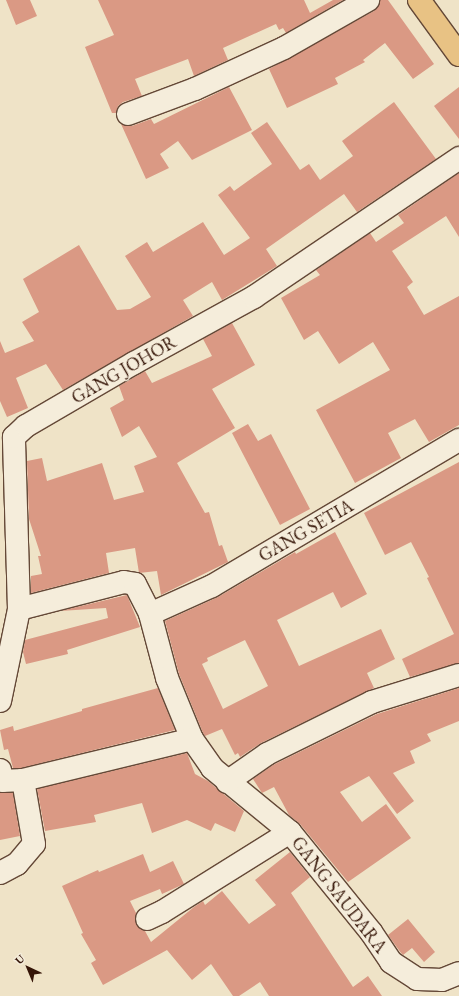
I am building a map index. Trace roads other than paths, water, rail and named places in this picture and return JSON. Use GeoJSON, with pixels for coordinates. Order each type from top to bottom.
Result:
{"type":"FeatureCollection","features":[{"type":"Feature","properties":{"kind":"main road"},"geometry":{"type":"LineString","coordinates":[[419,0],[459,55]]}},
{"type":"Feature","properties":{"kind":"street"},"geometry":{"type":"LineString","coordinates":[[128,114],[195,89],[284,48],[368,0]]}},
{"type":"Feature","properties":{"kind":"street","name":"GANG JOHOR"},"geometry":{"type":"LineString","coordinates":[[0,702],[11,619],[12,444],[18,432],[134,363],[254,298],[459,158]]}},
{"type":"Feature","properties":{"kind":"street","name":"GANG SETIA"},"geometry":{"type":"LineString","coordinates":[[150,614],[212,586],[459,440]]}},
{"type":"Feature","properties":{"kind":"street","name":"GANG SAUDARA"},"geometry":{"type":"LineString","coordinates":[[11,619],[124,582],[135,584],[150,614],[167,678],[192,738],[212,768],[227,782],[290,832],[371,932],[392,962],[417,979],[442,980],[459,973]]}},
{"type":"Feature","properties":{"kind":"street"},"geometry":{"type":"LineString","coordinates":[[227,782],[267,754],[372,702],[459,675]]}},
{"type":"Feature","properties":{"kind":"street"},"geometry":{"type":"LineString","coordinates":[[0,873],[17,864],[34,844],[8,777],[192,738]]}},
{"type":"Feature","properties":{"kind":"street"},"geometry":{"type":"LineString","coordinates":[[147,919],[162,912],[290,832]]}}]}
